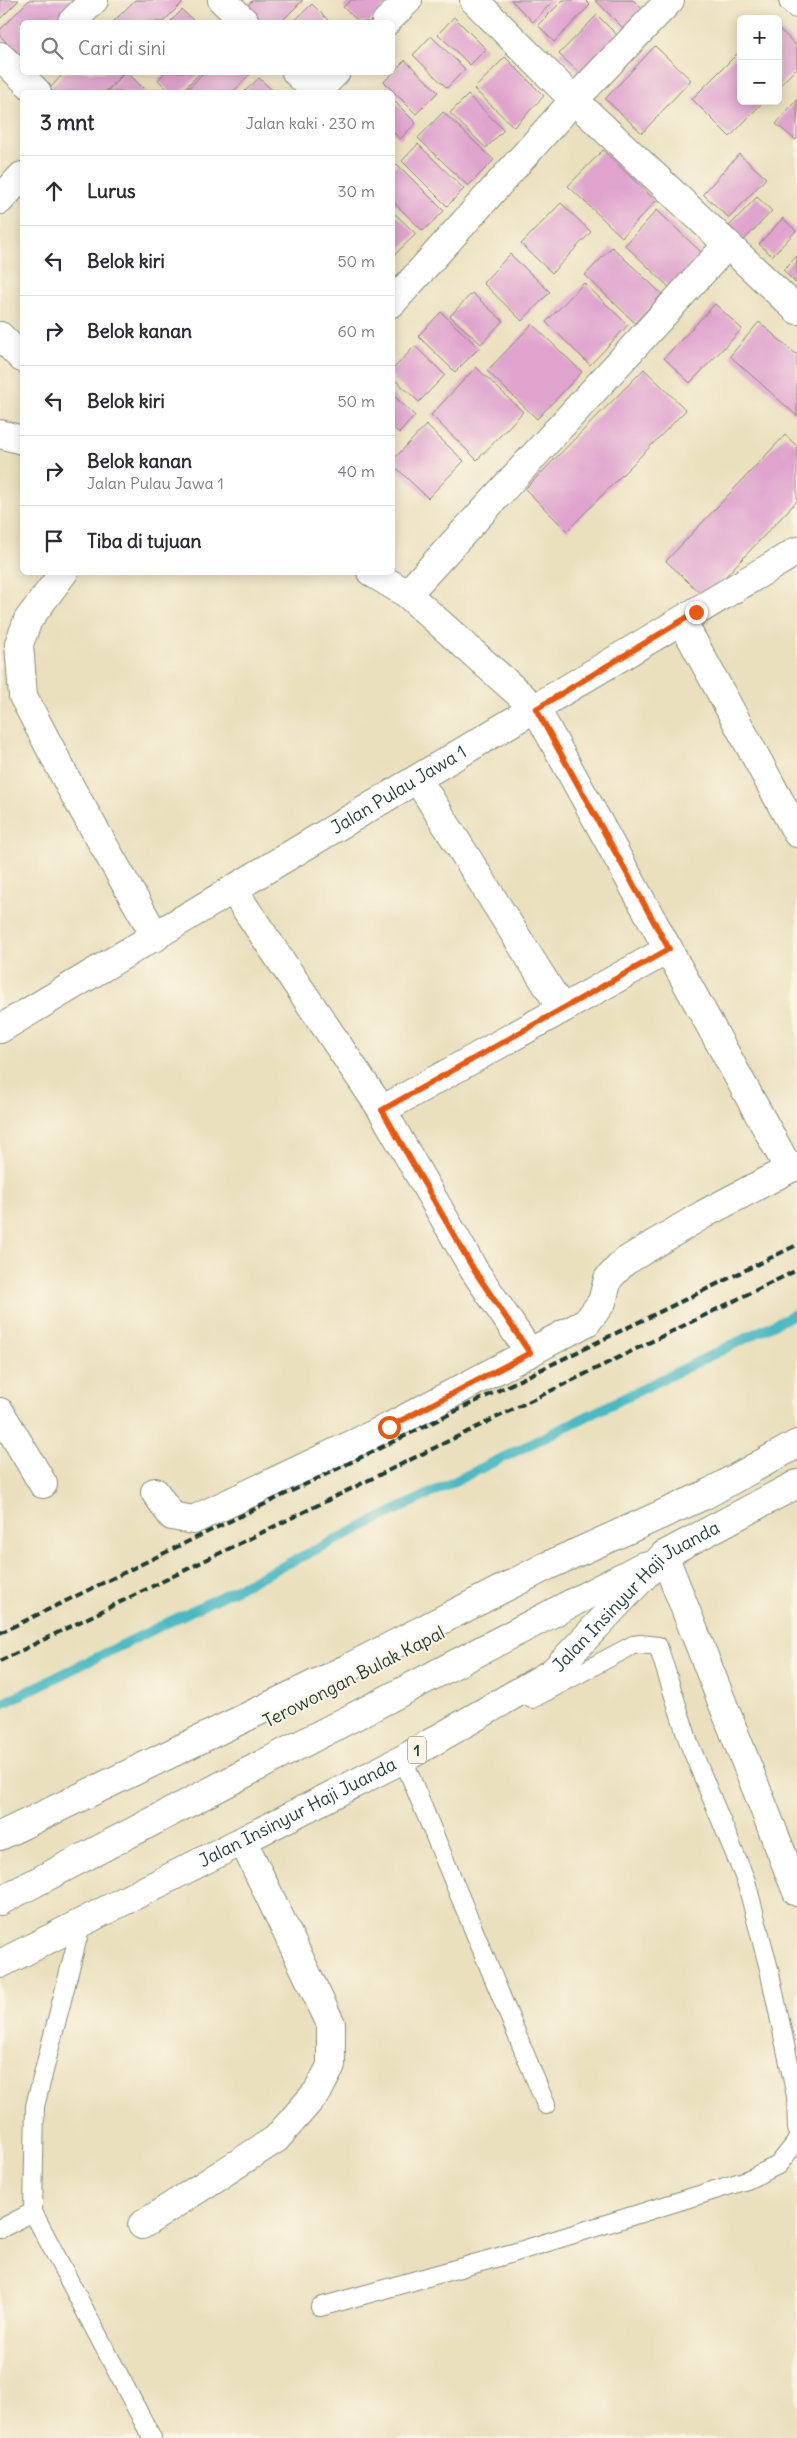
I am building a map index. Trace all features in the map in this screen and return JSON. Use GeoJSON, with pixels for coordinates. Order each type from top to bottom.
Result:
{"type":"FeatureCollection","features":[{"type":"Feature","properties":{"kind":"main road"},"geometry":{"type":"LineString","coordinates":[[74,20],[94,0]]}},
{"type":"Feature","properties":{"kind":"main road"},"geometry":{"type":"LineString","coordinates":[[222,0],[243,20]]}},
{"type":"Feature","properties":{"kind":"main road"},"geometry":{"type":"LineString","coordinates":[[388,20],[408,0]]}},
{"type":"Feature","properties":{"kind":"main road"},"geometry":{"type":"LineString","coordinates":[[474,0],[574,100],[797,310]]}},
{"type":"Feature","properties":{"kind":"main road"},"geometry":{"type":"LineString","coordinates":[[395,300],[574,100],[670,0]]}},
{"type":"Feature","properties":{"kind":"main road"},"geometry":{"type":"LineString","coordinates":[[793,0],[797,4]]}},
{"type":"Feature","properties":{"kind":"main road"},"geometry":{"type":"LineString","coordinates":[[0,56],[20,74]]}},
{"type":"Feature","properties":{"kind":"main road"},"geometry":{"type":"LineString","coordinates":[[299,75],[314,90]]}},
{"type":"Feature","properties":{"kind":"main road"},"geometry":{"type":"LineString","coordinates":[[318,90],[333,75]]}},
{"type":"Feature","properties":{"kind":"main road"},"geometry":{"type":"LineString","coordinates":[[0,200],[20,178]]}},
{"type":"Feature","properties":{"kind":"main road"},"geometry":{"type":"LineString","coordinates":[[407,594],[728,244]]}},
{"type":"Feature","properties":{"kind":"main road"},"geometry":{"type":"LineString","coordinates":[[0,336],[20,356]]}},
{"type":"Feature","properties":{"kind":"main road"},"geometry":{"type":"LineString","coordinates":[[0,434],[20,439]]}},
{"type":"Feature","properties":{"kind":"main road","name":"Jalan Pulau Jawa 1"},"geometry":{"type":"LineString","coordinates":[[0,1029],[797,552]]}},
{"type":"Feature","properties":{"kind":"main road"},"geometry":{"type":"LineString","coordinates":[[62,575],[28,620],[19,644],[23,696],[72,790],[156,936]]}},
{"type":"Feature","properties":{"kind":"main road"},"geometry":{"type":"LineString","coordinates":[[155,1492],[172,1516],[192,1520],[389,1427],[587,1322],[602,1302],[608,1279],[624,1262],[704,1214],[793,1168],[536,709],[407,594],[376,575]]}},
{"type":"Feature","properties":{"kind":"main road"},"geometry":{"type":"LineString","coordinates":[[682,621],[797,833]]}},
{"type":"Feature","properties":{"kind":"main road"},"geometry":{"type":"LineString","coordinates":[[418,780],[562,1009]]}},
{"type":"Feature","properties":{"kind":"main road"},"geometry":{"type":"LineString","coordinates":[[233,890],[382,1110],[474,1270],[530,1353]]}},
{"type":"Feature","properties":{"kind":"main road"},"geometry":{"type":"LineString","coordinates":[[382,1110],[669,949]]}},
{"type":"Feature","properties":{"kind":"main road"},"geometry":{"type":"LineString","coordinates":[[0,1412],[43,1484]]}},
{"type":"Feature","properties":{"kind":"main road","name":"Jalan Insinyur Haji Juanda"},"geometry":{"type":"LineString","coordinates":[[0,1836],[365,1659],[547,1566],[705,1495],[797,1444]]}},
{"type":"Feature","properties":{"kind":"main road","name":"Jalan Insinyur Haji Juanda"},"geometry":{"type":"LineString","coordinates":[[0,1964],[82,1921],[404,1762],[553,1672],[664,1555],[797,1484]]}},
{"type":"Feature","properties":{"kind":"main road","name":"Terowongan Bulak Kapal"},"geometry":{"type":"LineString","coordinates":[[0,1851],[355,1678],[705,1495]]}},
{"type":"Feature","properties":{"kind":"main road"},"geometry":{"type":"LineString","coordinates":[[664,1555],[797,1892]]}},
{"type":"Feature","properties":{"kind":"main road","name":"Terowongan Bulak Kapal"},"geometry":{"type":"LineString","coordinates":[[0,1901],[664,1555]]}},
{"type":"Feature","properties":{"kind":"main road"},"geometry":{"type":"LineString","coordinates":[[142,2225],[276,2139],[318,2091],[331,2066],[331,2024],[244,1841]]}},
{"type":"Feature","properties":{"kind":"lane"},"geometry":{"type":"LineString","coordinates":[[546,2106],[404,1762],[633,1645],[641,1644],[658,1646],[690,1743],[746,1881],[769,1969],[796,2096],[797,2129]]}},
{"type":"Feature","properties":{"kind":"lane"},"geometry":{"type":"LineString","coordinates":[[82,1921],[35,2106],[34,2212],[152,2438]]}},
{"type":"Feature","properties":{"kind":"lane"},"geometry":{"type":"LineString","coordinates":[[320,2307],[513,2253],[747,2180],[778,2165],[797,2141]]}},
{"type":"Feature","properties":{"kind":"lane"},"geometry":{"type":"LineString","coordinates":[[0,2229],[34,2212]]}},
{"type":"Feature","properties":{"kind":"building"},"geometry":{"type":"Polygon","coordinates":[[[0,0],[19,0],[0,19],[0,0]]]}},
{"type":"Feature","properties":{"kind":"building"},"geometry":{"type":"Polygon","coordinates":[[[29,0],[71,0],[78,7],[65,20],[20,20],[20,56],[0,36],[0,30],[29,0]]]}},
{"type":"Feature","properties":{"kind":"building"},"geometry":{"type":"Polygon","coordinates":[[[135,0],[181,0],[183,2],[165,20],[115,20],[135,0]]]}},
{"type":"Feature","properties":{"kind":"building"},"geometry":{"type":"Polygon","coordinates":[[[253,0],[303,0],[283,20],[250,20],[241,12],[253,0]]]}},
{"type":"Feature","properties":{"kind":"building"},"geometry":{"type":"Polygon","coordinates":[[[351,0],[391,0],[371,20],[357,20],[343,7],[351,0]]]}},
{"type":"Feature","properties":{"kind":"building"},"geometry":{"type":"Polygon","coordinates":[[[511,0],[554,0],[533,22],[511,0]]]}},
{"type":"Feature","properties":{"kind":"building"},"geometry":{"type":"Polygon","coordinates":[[[563,0],[585,0],[590,5],[554,42],[538,25],[563,0]]]}},
{"type":"Feature","properties":{"kind":"building"},"geometry":{"type":"Polygon","coordinates":[[[595,0],[633,0],[646,13],[627,32],[595,0]]]}},
{"type":"Feature","properties":{"kind":"building"},"geometry":{"type":"Polygon","coordinates":[[[312,4],[328,20],[295,20],[312,4]]]}},
{"type":"Feature","properties":{"kind":"building"},"geometry":{"type":"Polygon","coordinates":[[[182,10],[193,20],[172,20],[182,10]]]}},
{"type":"Feature","properties":{"kind":"building"},"geometry":{"type":"Polygon","coordinates":[[[597,15],[623,41],[586,79],[559,54],[597,15]]]}},
{"type":"Feature","properties":{"kind":"building"},"geometry":{"type":"Polygon","coordinates":[[[454,17],[486,49],[470,65],[438,34],[454,17]]]}},
{"type":"Feature","properties":{"kind":"building"},"geometry":{"type":"Polygon","coordinates":[[[782,32],[797,46],[797,68],[782,83],[782,32]]]}},
{"type":"Feature","properties":{"kind":"building"},"geometry":{"type":"Polygon","coordinates":[[[431,36],[465,69],[447,88],[413,55],[431,36]]]}},
{"type":"Feature","properties":{"kind":"building"},"geometry":{"type":"Polygon","coordinates":[[[655,46],[691,80],[642,133],[605,99],[655,46]]]}},
{"type":"Feature","properties":{"kind":"building"},"geometry":{"type":"Polygon","coordinates":[[[737,54],[737,105],[760,105],[730,137],[692,99],[737,54]]]}},
{"type":"Feature","properties":{"kind":"building"},"geometry":{"type":"Polygon","coordinates":[[[505,57],[544,96],[514,127],[474,89],[505,57]]]}},
{"type":"Feature","properties":{"kind":"building"},"geometry":{"type":"Polygon","coordinates":[[[405,60],[438,92],[416,114],[395,93],[395,90],[392,90],[384,82],[391,75],[395,75],[395,70],[405,60]]]}},
{"type":"Feature","properties":{"kind":"building"},"geometry":{"type":"Polygon","coordinates":[[[62,75],[122,75],[107,90],[48,90],[62,75]]]}},
{"type":"Feature","properties":{"kind":"building"},"geometry":{"type":"Polygon","coordinates":[[[123,75],[130,75],[145,90],[109,90],[123,75]]]}},
{"type":"Feature","properties":{"kind":"building"},"geometry":{"type":"Polygon","coordinates":[[[162,75],[198,75],[183,90],[168,90],[158,80],[162,75]]]}},
{"type":"Feature","properties":{"kind":"building"},"geometry":{"type":"Polygon","coordinates":[[[201,75],[249,75],[235,90],[187,90],[201,75]]]}},
{"type":"Feature","properties":{"kind":"building"},"geometry":{"type":"Polygon","coordinates":[[[259,78],[272,90],[246,90],[259,78]]]}},
{"type":"Feature","properties":{"kind":"building"},"geometry":{"type":"Polygon","coordinates":[[[468,95],[504,130],[486,148],[450,113],[468,95]]]}},
{"type":"Feature","properties":{"kind":"building"},"geometry":{"type":"Polygon","coordinates":[[[797,99],[797,139],[796,140],[776,124],[797,99]]]}},
{"type":"Feature","properties":{"kind":"building"},"geometry":{"type":"Polygon","coordinates":[[[395,102],[416,123],[400,139],[395,134],[395,102]]]}},
{"type":"Feature","properties":{"kind":"building"},"geometry":{"type":"Polygon","coordinates":[[[443,112],[494,160],[468,186],[418,138],[443,112]]]}},
{"type":"Feature","properties":{"kind":"building"},"geometry":{"type":"Polygon","coordinates":[[[418,144],[464,189],[447,206],[402,161],[418,144]]]}},
{"type":"Feature","properties":{"kind":"building"},"geometry":{"type":"Polygon","coordinates":[[[603,150],[656,201],[622,237],[568,186],[603,150]]]}},
{"type":"Feature","properties":{"kind":"building"},"geometry":{"type":"Polygon","coordinates":[[[739,154],[766,178],[729,218],[703,194],[739,154]]]}},
{"type":"Feature","properties":{"kind":"building"},"geometry":{"type":"Polygon","coordinates":[[[397,164],[444,211],[423,231],[395,204],[395,166],[397,164]]]}},
{"type":"Feature","properties":{"kind":"building"},"geometry":{"type":"Polygon","coordinates":[[[757,197],[772,211],[744,240],[729,226],[757,197]]]}},
{"type":"Feature","properties":{"kind":"building"},"geometry":{"type":"Polygon","coordinates":[[[561,203],[591,232],[552,273],[521,244],[561,203]]]}},
{"type":"Feature","properties":{"kind":"building"},"geometry":{"type":"Polygon","coordinates":[[[657,210],[704,255],[672,290],[625,245],[657,210]]]}},
{"type":"Feature","properties":{"kind":"building"},"geometry":{"type":"Polygon","coordinates":[[[395,214],[416,234],[395,254],[395,214]]]}},
{"type":"Feature","properties":{"kind":"building"},"geometry":{"type":"Polygon","coordinates":[[[783,218],[796,231],[772,256],[759,244],[783,218]]]}},
{"type":"Feature","properties":{"kind":"building"},"geometry":{"type":"Polygon","coordinates":[[[612,247],[662,294],[635,323],[585,275],[612,247]]]}},
{"type":"Feature","properties":{"kind":"building"},"geometry":{"type":"Polygon","coordinates":[[[510,254],[550,292],[522,321],[483,283],[510,254]]]}},
{"type":"Feature","properties":{"kind":"building"},"geometry":{"type":"Polygon","coordinates":[[[797,256],[797,284],[783,270],[797,256]]]}},
{"type":"Feature","properties":{"kind":"building"},"geometry":{"type":"Polygon","coordinates":[[[584,283],[628,325],[590,365],[546,322],[584,283]]]}},
{"type":"Feature","properties":{"kind":"building"},"geometry":{"type":"Polygon","coordinates":[[[472,293],[503,321],[481,344],[450,316],[472,293]]]}},
{"type":"Feature","properties":{"kind":"building"},"geometry":{"type":"Polygon","coordinates":[[[715,304],[742,329],[690,383],[664,358],[715,304]]]}},
{"type":"Feature","properties":{"kind":"building"},"geometry":{"type":"Polygon","coordinates":[[[441,312],[479,348],[455,372],[418,336],[441,312]]]}},
{"type":"Feature","properties":{"kind":"building"},"geometry":{"type":"Polygon","coordinates":[[[759,322],[797,355],[797,416],[730,356],[759,322]]]}},
{"type":"Feature","properties":{"kind":"building"},"geometry":{"type":"Polygon","coordinates":[[[532,324],[582,372],[537,419],[487,371],[532,324]]]}},
{"type":"Feature","properties":{"kind":"building"},"geometry":{"type":"Polygon","coordinates":[[[415,346],[445,375],[419,402],[395,380],[395,367],[415,346]]]}},
{"type":"Feature","properties":{"kind":"building"},"geometry":{"type":"Polygon","coordinates":[[[476,367],[523,412],[477,460],[431,415],[476,367]]]}},
{"type":"Feature","properties":{"kind":"building"},"geometry":{"type":"Polygon","coordinates":[[[644,369],[686,410],[567,531],[525,489],[644,369]]]}},
{"type":"Feature","properties":{"kind":"building"},"geometry":{"type":"Polygon","coordinates":[[[395,397],[415,416],[399,433],[395,430],[395,397]]]}},
{"type":"Feature","properties":{"kind":"building"},"geometry":{"type":"Polygon","coordinates":[[[426,425],[464,461],[428,498],[395,467],[395,458],[426,425]]]}},
{"type":"Feature","properties":{"kind":"building"},"geometry":{"type":"Polygon","coordinates":[[[785,435],[797,446],[797,501],[705,598],[666,561],[785,435]]]}},
{"type":"Feature","properties":{"kind":"waterway"},"geometry":{"type":"LineString","coordinates":[[0,1705],[797,1313]]}},
{"type":"Feature","properties":{"kind":"railway"},"geometry":{"type":"LineString","coordinates":[[0,1633],[797,1245]]}},
{"type":"Feature","properties":{"kind":"railway"},"geometry":{"type":"LineString","coordinates":[[0,1661],[797,1270]]}},
{"type":"Feature","properties":{"kind":"route"},"geometry":{"type":"LineString","coordinates":[[389,1427],[530,1353],[474,1270],[382,1110],[669,949],[536,709],[696,612]]}}]}
